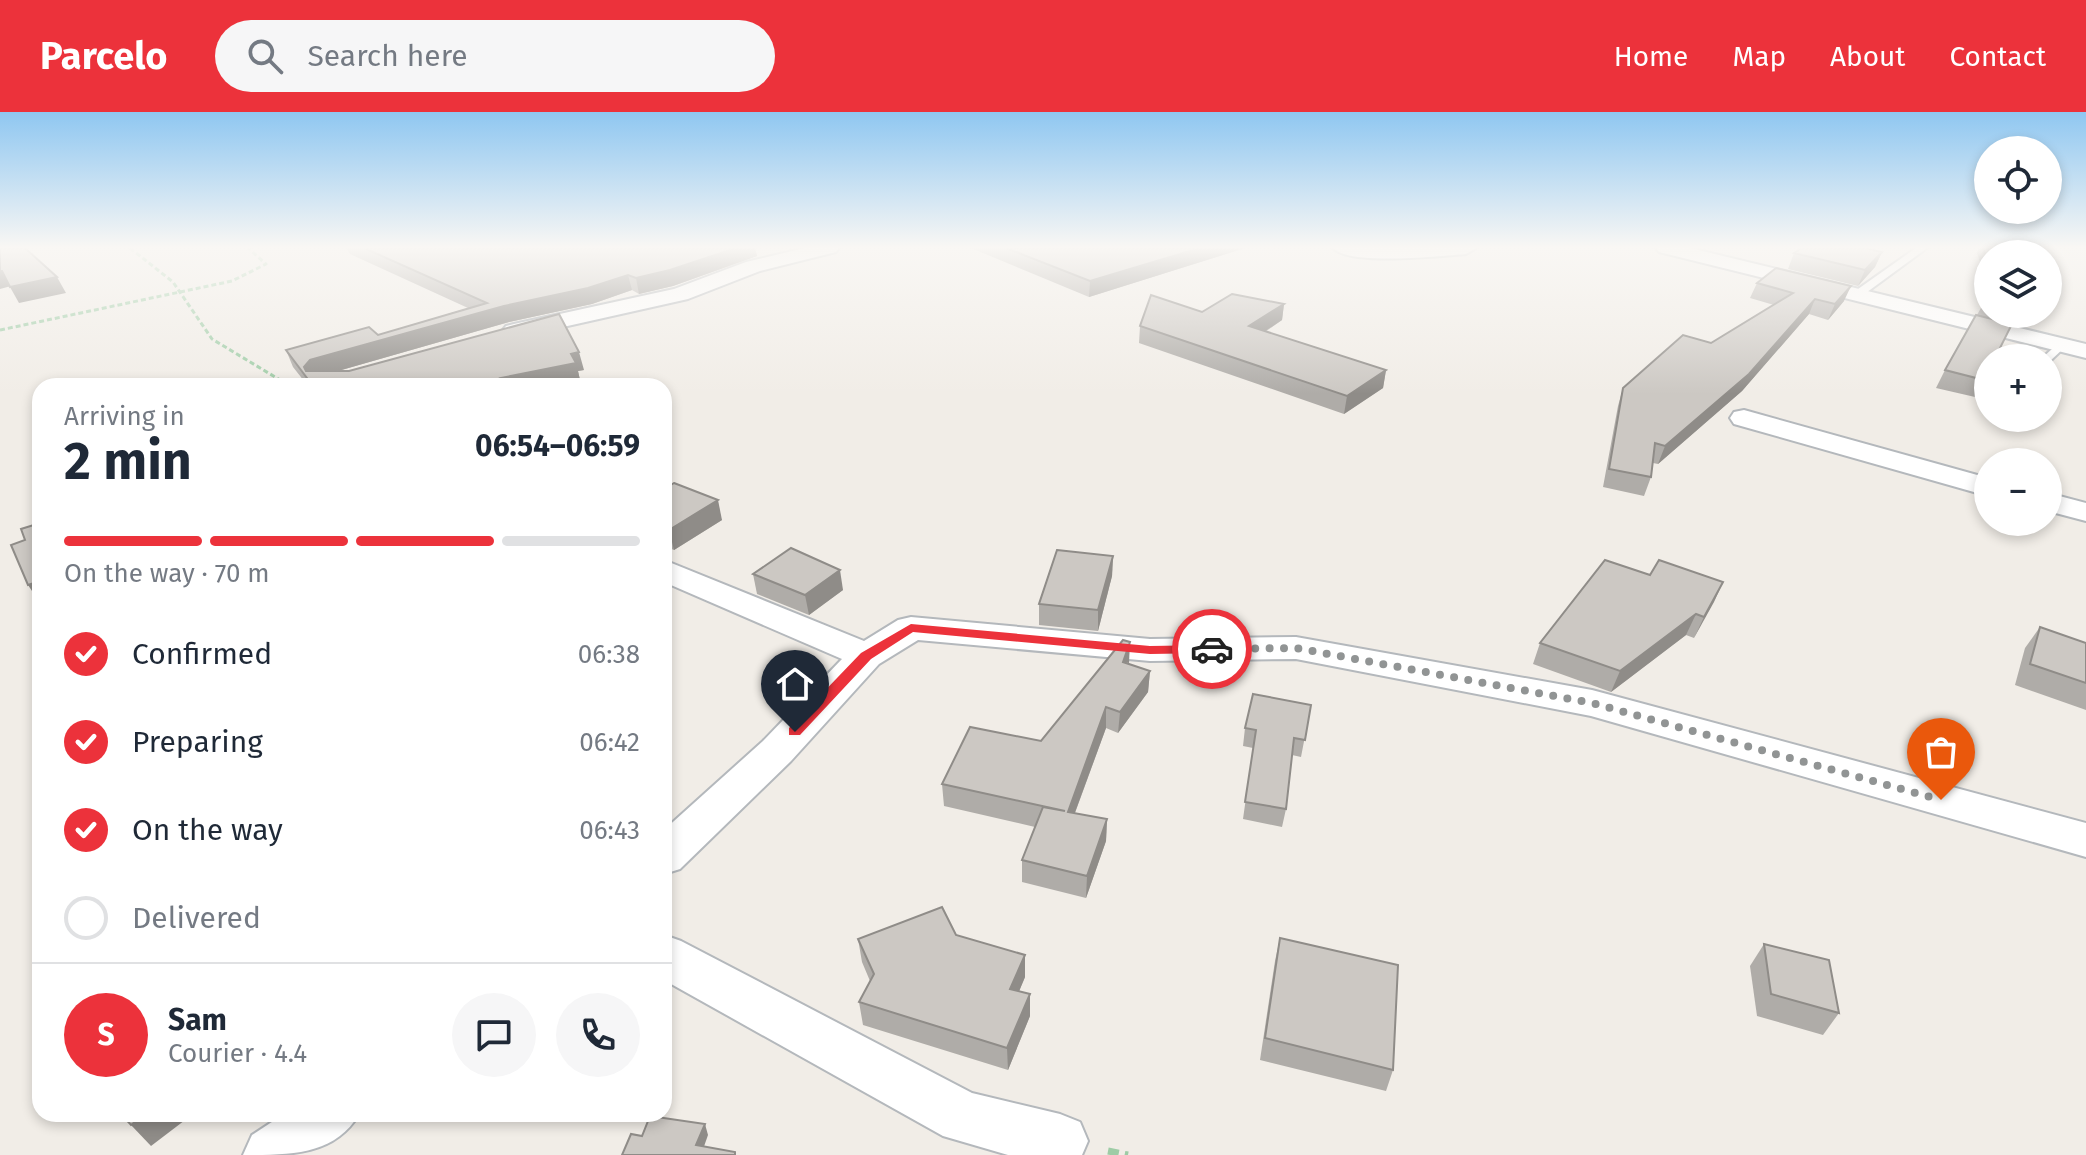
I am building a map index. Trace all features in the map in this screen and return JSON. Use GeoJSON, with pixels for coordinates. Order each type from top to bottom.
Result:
{"type":"FeatureCollection","features":[{"type":"Feature","properties":{"kind":"street"},"geometry":{"type":"LineString","coordinates":[[489,338],[668,297]]}},
{"type":"Feature","properties":{"kind":"street"},"geometry":{"type":"LineString","coordinates":[[1857,297],[2026,344]]}},
{"type":"Feature","properties":{"kind":"street"},"geometry":{"type":"LineString","coordinates":[[2062,352],[2086,351]]}},
{"type":"Feature","properties":{"kind":"street"},"geometry":{"type":"LineString","coordinates":[[1744,418],[1974,483]]}},
{"type":"Feature","properties":{"kind":"street"},"geometry":{"type":"LineString","coordinates":[[2062,506],[2086,512]]}},
{"type":"Feature","properties":{"kind":"street"},"geometry":{"type":"LineString","coordinates":[[672,573],[866,656]]}},
{"type":"Feature","properties":{"kind":"street"},"geometry":{"type":"LineString","coordinates":[[672,849],[777,751],[866,656],[911,628],[1150,650],[1296,648],[1592,703],[2086,840]]}},
{"type":"Feature","properties":{"kind":"street"},"geometry":{"type":"LineString","coordinates":[[672,960],[963,1117],[1060,1141]]}},
{"type":"Feature","properties":{"kind":"street"},"geometry":{"type":"LineString","coordinates":[[272,1155],[319,1122]]}},
{"type":"Feature","properties":{"kind":"path"},"geometry":{"type":"LineString","coordinates":[[0,330],[103,306],[160,297]]}},
{"type":"Feature","properties":{"kind":"path"},"geometry":{"type":"LineString","coordinates":[[184,297],[212,339],[277,378]]}},
{"type":"Feature","properties":{"kind":"building"},"geometry":{"type":"Polygon","coordinates":[[[473,297],[548,297],[310,360],[304,367],[306,371],[349,371],[559,314],[579,352],[571,354],[576,363],[501,378],[307,378],[286,350],[369,327],[378,335],[487,303],[473,297]]]}},
{"type":"Feature","properties":{"kind":"building"},"geometry":{"type":"Polygon","coordinates":[[[1150,297],[1202,312],[1228,297],[1284,304],[1249,326],[1386,370],[1347,396],[1140,326],[1150,297]]]}},
{"type":"Feature","properties":{"kind":"building"},"geometry":{"type":"Polygon","coordinates":[[[1787,297],[1842,297],[1835,304],[1815,299],[1749,374],[1665,446],[1655,443],[1651,477],[1609,469],[1623,388],[1683,335],[1711,343],[1787,297]]]}},
{"type":"Feature","properties":{"kind":"building"},"geometry":{"type":"Polygon","coordinates":[[[1974,319],[1974,328],[2010,328],[2002,344],[1974,344],[1974,377],[1945,370],[1974,319]]]}},
{"type":"Feature","properties":{"kind":"building"},"geometry":{"type":"Polygon","coordinates":[[[674,483],[718,500],[672,528],[674,483]]]}},
{"type":"Feature","properties":{"kind":"building"},"geometry":{"type":"Polygon","coordinates":[[[32,526],[32,584],[28,585],[11,545],[25,540],[21,529],[32,526]]]}},
{"type":"Feature","properties":{"kind":"building"},"geometry":{"type":"Polygon","coordinates":[[[791,548],[840,570],[805,595],[753,574],[791,548]]]}},
{"type":"Feature","properties":{"kind":"building"},"geometry":{"type":"Polygon","coordinates":[[[1057,550],[1113,556],[1098,610],[1039,604],[1057,550]]]}},
{"type":"Feature","properties":{"kind":"building"},"geometry":{"type":"Polygon","coordinates":[[[1605,560],[1650,575],[1659,560],[1723,582],[1704,617],[1696,614],[1620,671],[1540,643],[1605,560]]]}},
{"type":"Feature","properties":{"kind":"building"},"geometry":{"type":"Polygon","coordinates":[[[2040,627],[2086,643],[2086,683],[2030,664],[2040,627]]]}},
{"type":"Feature","properties":{"kind":"building"},"geometry":{"type":"Polygon","coordinates":[[[1123,640],[1130,642],[1123,662],[1150,671],[1120,712],[1106,707],[1068,812],[1107,819],[1087,876],[1022,860],[1043,807],[1065,811],[942,784],[970,727],[1041,741],[1123,640]]]}},
{"type":"Feature","properties":{"kind":"building"},"geometry":{"type":"Polygon","coordinates":[[[1253,694],[1311,705],[1305,740],[1294,738],[1286,809],[1245,802],[1256,730],[1245,728],[1253,694]]]}},
{"type":"Feature","properties":{"kind":"building"},"geometry":{"type":"Polygon","coordinates":[[[942,907],[956,935],[1025,955],[1010,989],[1030,994],[1007,1048],[859,1002],[874,974],[858,939],[942,907]]]}},
{"type":"Feature","properties":{"kind":"building"},"geometry":{"type":"Polygon","coordinates":[[[1280,938],[1398,965],[1393,1070],[1265,1038],[1280,938]]]}},
{"type":"Feature","properties":{"kind":"building"},"geometry":{"type":"Polygon","coordinates":[[[1764,944],[1829,960],[1839,1013],[1771,994],[1764,944]]]}},
{"type":"Feature","properties":{"kind":"building"},"geometry":{"type":"Polygon","coordinates":[[[672,1119],[705,1124],[696,1145],[735,1152],[735,1155],[622,1155],[631,1134],[642,1136],[648,1122],[672,1122],[672,1119]]]}},
{"type":"Feature","properties":{"kind":"way so far"},"geometry":{"type":"LineString","coordinates":[[1212,649],[1296,648],[1592,703],[1941,800]]}},
{"type":"Feature","properties":{"kind":"route"},"geometry":{"type":"LineString","coordinates":[[795,732],[866,656],[911,628],[1150,650],[1212,649]]}}]}
